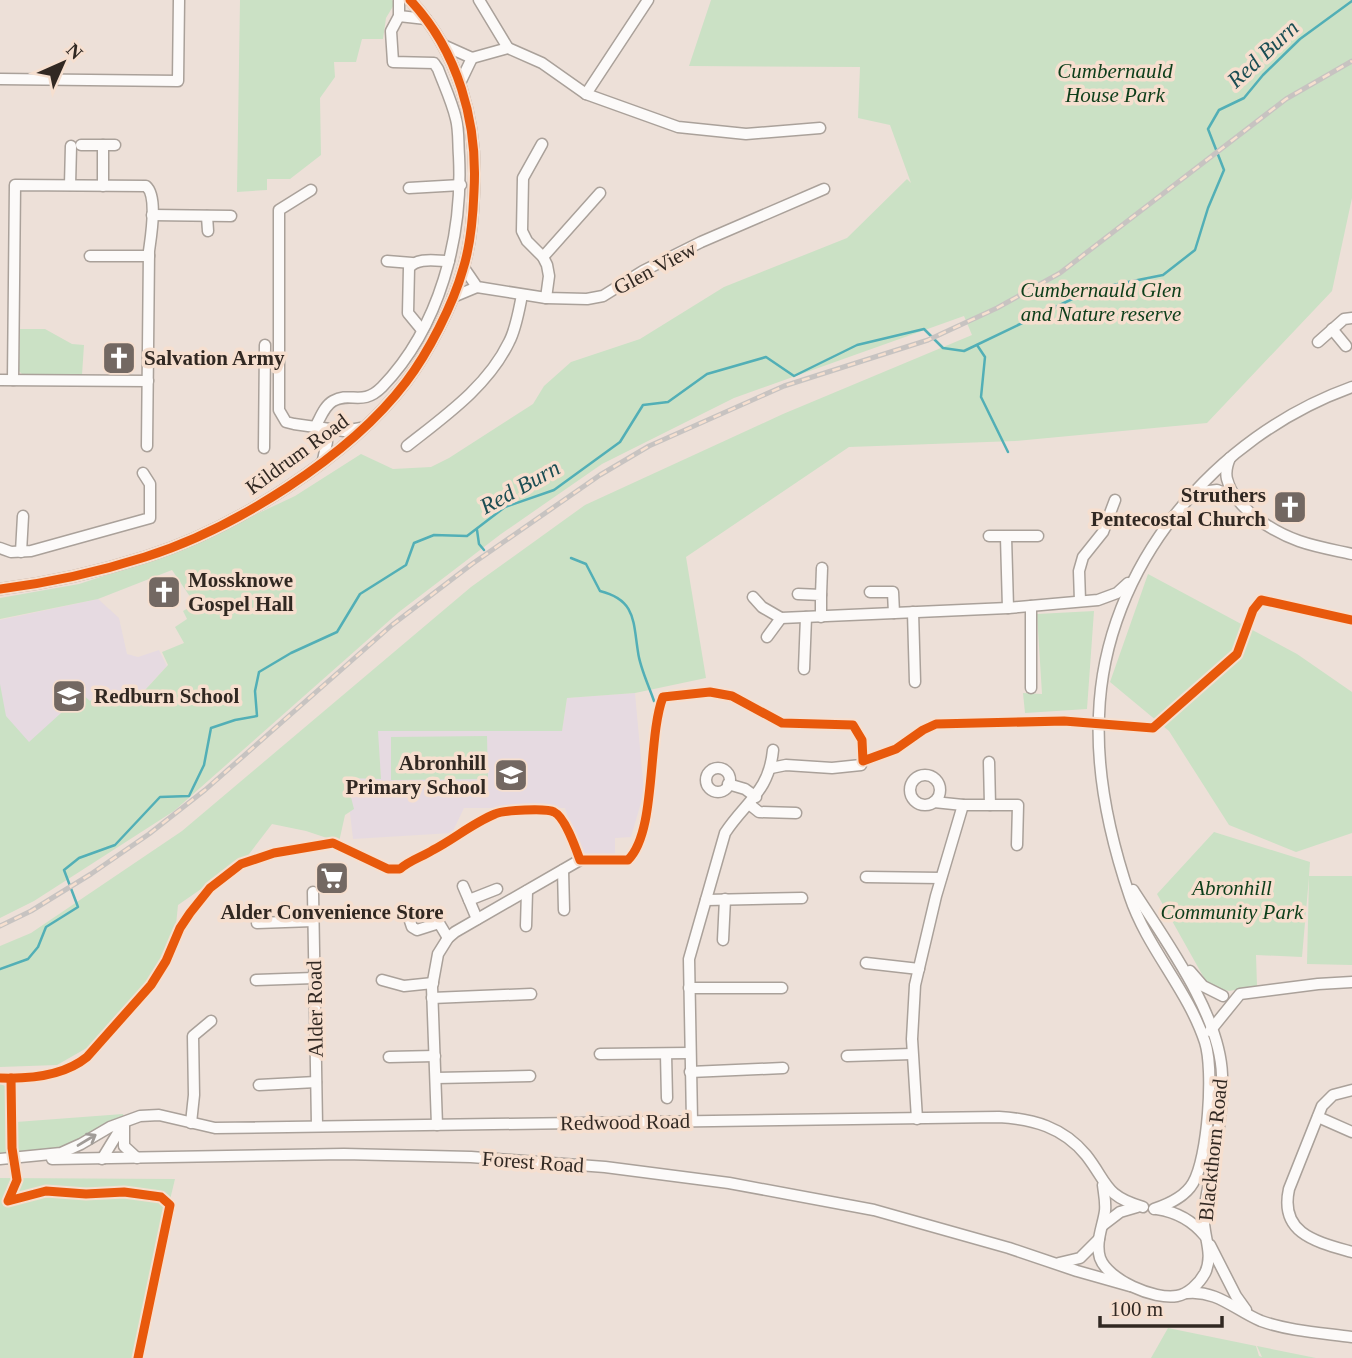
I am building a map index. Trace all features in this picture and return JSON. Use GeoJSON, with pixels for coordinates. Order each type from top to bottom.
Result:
{"type":"FeatureCollection","features":[{"type":"Feature","properties":{"kind":"street"},"geometry":{"type":"LineString","coordinates":[[0,79],[178,81],[179,0]]}},
{"type":"Feature","properties":{"kind":"street"},"geometry":{"type":"LineString","coordinates":[[318,428],[326,408],[332,402],[341,399],[364,399],[373,395],[394,372],[422,330],[449,261],[461,186],[457,121],[434,63],[393,62],[391,30],[400,16],[399,0]]}},
{"type":"Feature","properties":{"kind":"street","name":"Kildrum Road"},"geometry":{"type":"LineString","coordinates":[[0,589],[57,580],[144,558],[207,531],[261,503],[322,463],[364,427],[406,382],[440,325],[464,268],[472,222],[475,172],[468,112],[460,83],[443,45],[410,0]]}},
{"type":"Feature","properties":{"kind":"street"},"geometry":{"type":"LineString","coordinates":[[479,0],[508,48],[542,63],[586,94],[678,127],[746,134],[820,128]]}},
{"type":"Feature","properties":{"kind":"street"},"geometry":{"type":"LineString","coordinates":[[586,94],[648,0]]}},
{"type":"Feature","properties":{"kind":"street"},"geometry":{"type":"LineString","coordinates":[[400,16],[426,19]]}},
{"type":"Feature","properties":{"kind":"street"},"geometry":{"type":"LineString","coordinates":[[443,45],[472,58],[508,48]]}},
{"type":"Feature","properties":{"kind":"street"},"geometry":{"type":"LineString","coordinates":[[460,83],[472,58]]}},
{"type":"Feature","properties":{"kind":"street"},"geometry":{"type":"LineString","coordinates":[[542,144],[523,178],[522,231],[527,241],[543,257],[549,275],[546,298]]}},
{"type":"Feature","properties":{"kind":"street"},"geometry":{"type":"LineString","coordinates":[[70,185],[76,145],[116,145]]}},
{"type":"Feature","properties":{"kind":"street"},"geometry":{"type":"LineString","coordinates":[[103,145],[103,186]]}},
{"type":"Feature","properties":{"kind":"street"},"geometry":{"type":"LineString","coordinates":[[13,380],[15,185],[146,186],[152,194],[147,446]]}},
{"type":"Feature","properties":{"kind":"street"},"geometry":{"type":"LineString","coordinates":[[409,188],[461,186]]}},
{"type":"Feature","properties":{"kind":"street","name":"Glen View"},"geometry":{"type":"LineString","coordinates":[[477,287],[546,298],[587,299],[603,296],[643,271],[701,242],[824,189]]}},
{"type":"Feature","properties":{"kind":"street"},"geometry":{"type":"LineString","coordinates":[[311,190],[279,211],[281,416],[286,422],[318,428],[344,431],[364,427]]}},
{"type":"Feature","properties":{"kind":"street"},"geometry":{"type":"LineString","coordinates":[[543,257],[600,193]]}},
{"type":"Feature","properties":{"kind":"street"},"geometry":{"type":"LineString","coordinates":[[152,215],[231,216]]}},
{"type":"Feature","properties":{"kind":"street"},"geometry":{"type":"LineString","coordinates":[[207,216],[208,231]]}},
{"type":"Feature","properties":{"kind":"street"},"geometry":{"type":"LineString","coordinates":[[90,256],[149,253]]}},
{"type":"Feature","properties":{"kind":"street"},"geometry":{"type":"LineString","coordinates":[[114,270],[115,256]]}},
{"type":"Feature","properties":{"kind":"street"},"geometry":{"type":"LineString","coordinates":[[387,261],[412,264],[419,261],[449,261]]}},
{"type":"Feature","properties":{"kind":"street"},"geometry":{"type":"LineString","coordinates":[[412,264],[409,268],[408,313],[422,330]]}},
{"type":"Feature","properties":{"kind":"street"},"geometry":{"type":"LineString","coordinates":[[453,297],[477,287],[464,268]]}},
{"type":"Feature","properties":{"kind":"street"},"geometry":{"type":"LineString","coordinates":[[407,446],[447,415],[491,373],[511,341],[522,295]]}},
{"type":"Feature","properties":{"kind":"street"},"geometry":{"type":"LineString","coordinates":[[1318,342],[1344,319],[1352,318]]}},
{"type":"Feature","properties":{"kind":"street"},"geometry":{"type":"LineString","coordinates":[[1332,329],[1346,346]]}},
{"type":"Feature","properties":{"kind":"street"},"geometry":{"type":"LineString","coordinates":[[264,448],[265,345]]}},
{"type":"Feature","properties":{"kind":"street"},"geometry":{"type":"LineString","coordinates":[[0,380],[148,381]]}},
{"type":"Feature","properties":{"kind":"street"},"geometry":{"type":"LineString","coordinates":[[265,386],[279,385]]}},
{"type":"Feature","properties":{"kind":"street","name":"Blackthorn Road"},"geometry":{"type":"LineString","coordinates":[[1149,1208],[1182,1195],[1192,1184],[1198,1170],[1209,1105],[1209,1071],[1205,1044],[1175,980],[1130,897],[1106,813],[1099,757],[1098,713],[1115,624],[1136,575],[1179,509],[1193,493],[1247,442],[1292,412],[1352,387]]}},
{"type":"Feature","properties":{"kind":"street"},"geometry":{"type":"LineString","coordinates":[[318,428],[327,442],[322,463]]}},
{"type":"Feature","properties":{"kind":"street"},"geometry":{"type":"LineString","coordinates":[[1230,458],[1226,478],[1238,499],[1263,522],[1285,535],[1315,546],[1352,554]]}},
{"type":"Feature","properties":{"kind":"street"},"geometry":{"type":"LineString","coordinates":[[0,548],[21,552],[150,518],[150,484],[143,473]]}},
{"type":"Feature","properties":{"kind":"street"},"geometry":{"type":"LineString","coordinates":[[1193,493],[1217,490],[1238,499]]}},
{"type":"Feature","properties":{"kind":"street"},"geometry":{"type":"LineString","coordinates":[[1080,601],[1079,571],[1083,557],[1103,532],[1115,500]]}},
{"type":"Feature","properties":{"kind":"street"},"geometry":{"type":"LineString","coordinates":[[21,552],[23,516]]}},
{"type":"Feature","properties":{"kind":"street"},"geometry":{"type":"LineString","coordinates":[[989,536],[1038,536]]}},
{"type":"Feature","properties":{"kind":"street"},"geometry":{"type":"LineString","coordinates":[[1006,537],[1008,607]]}},
{"type":"Feature","properties":{"kind":"street"},"geometry":{"type":"LineString","coordinates":[[821,617],[822,568]]}},
{"type":"Feature","properties":{"kind":"street"},"geometry":{"type":"LineString","coordinates":[[753,597],[762,607],[781,618],[1031,606],[1096,600],[1116,593],[1136,575]]}},
{"type":"Feature","properties":{"kind":"street"},"geometry":{"type":"LineString","coordinates":[[870,592],[893,592],[894,613]]}},
{"type":"Feature","properties":{"kind":"street"},"geometry":{"type":"LineString","coordinates":[[798,594],[821,594]]}},
{"type":"Feature","properties":{"kind":"street"},"geometry":{"type":"LineString","coordinates":[[1096,600],[1108,609],[1115,624]]}},
{"type":"Feature","properties":{"kind":"street"},"geometry":{"type":"LineString","coordinates":[[1031,606],[1031,688]]}},
{"type":"Feature","properties":{"kind":"street"},"geometry":{"type":"LineString","coordinates":[[913,612],[915,682]]}},
{"type":"Feature","properties":{"kind":"street"},"geometry":{"type":"LineString","coordinates":[[804,669],[806,617]]}},
{"type":"Feature","properties":{"kind":"street"},"geometry":{"type":"LineString","coordinates":[[767,637],[781,618]]}},
{"type":"Feature","properties":{"kind":"street"},"geometry":{"type":"LineString","coordinates":[[692,1121],[689,959],[725,833],[736,816],[752,800],[771,768],[774,750]]}},
{"type":"Feature","properties":{"kind":"street"},"geometry":{"type":"LineString","coordinates":[[989,762],[990,805]]}},
{"type":"Feature","properties":{"kind":"street"},"geometry":{"type":"LineString","coordinates":[[771,768],[786,765],[832,768],[860,765]]}},
{"type":"Feature","properties":{"kind":"street"},"geometry":{"type":"LineString","coordinates":[[728,784],[745,789],[759,812],[796,813]]}},
{"type":"Feature","properties":{"kind":"street"},"geometry":{"type":"LineString","coordinates":[[934,802],[1018,805],[1017,845]]}},
{"type":"Feature","properties":{"kind":"street"},"geometry":{"type":"LineString","coordinates":[[917,1119],[912,1054],[915,985],[941,878],[963,805]]}},
{"type":"Feature","properties":{"kind":"street"},"geometry":{"type":"LineString","coordinates":[[437,1125],[432,998],[438,954],[448,938],[580,860]]}},
{"type":"Feature","properties":{"kind":"street"},"geometry":{"type":"LineString","coordinates":[[563,870],[564,910]]}},
{"type":"Feature","properties":{"kind":"street","name":"Blackthorn Road"},"geometry":{"type":"LineString","coordinates":[[1124,876],[1194,989],[1212,1028],[1220,1058],[1221,1110],[1203,1214],[1207,1239]]}},
{"type":"Feature","properties":{"kind":"street"},"geometry":{"type":"LineString","coordinates":[[866,877],[941,878]]}},
{"type":"Feature","properties":{"kind":"street"},"geometry":{"type":"LineString","coordinates":[[463,886],[477,919]]}},
{"type":"Feature","properties":{"kind":"street"},"geometry":{"type":"LineString","coordinates":[[469,900],[497,889]]}},
{"type":"Feature","properties":{"kind":"street"},"geometry":{"type":"LineString","coordinates":[[526,926],[527,891]]}},
{"type":"Feature","properties":{"kind":"street","name":"Alder Road"},"geometry":{"type":"LineString","coordinates":[[313,892],[317,1125]]}},
{"type":"Feature","properties":{"kind":"street"},"geometry":{"type":"LineString","coordinates":[[706,900],[802,898]]}},
{"type":"Feature","properties":{"kind":"street"},"geometry":{"type":"LineString","coordinates":[[723,940],[725,900]]}},
{"type":"Feature","properties":{"kind":"street"},"geometry":{"type":"LineString","coordinates":[[408,915],[412,927],[417,930],[439,923],[448,938]]}},
{"type":"Feature","properties":{"kind":"street"},"geometry":{"type":"LineString","coordinates":[[257,923],[313,921]]}},
{"type":"Feature","properties":{"kind":"street"},"geometry":{"type":"LineString","coordinates":[[1168,944],[1203,986],[1223,996]]}},
{"type":"Feature","properties":{"kind":"street"},"geometry":{"type":"LineString","coordinates":[[866,963],[919,969]]}},
{"type":"Feature","properties":{"kind":"street"},"geometry":{"type":"LineString","coordinates":[[256,980],[314,978]]}},
{"type":"Feature","properties":{"kind":"street"},"geometry":{"type":"LineString","coordinates":[[382,980],[404,986],[433,983]]}},
{"type":"Feature","properties":{"kind":"street"},"geometry":{"type":"LineString","coordinates":[[1175,980],[1211,995],[1223,996],[1352,982]]}},
{"type":"Feature","properties":{"kind":"street"},"geometry":{"type":"LineString","coordinates":[[689,988],[782,988]]}},
{"type":"Feature","properties":{"kind":"street"},"geometry":{"type":"LineString","coordinates":[[432,998],[531,994]]}},
{"type":"Feature","properties":{"kind":"street"},"geometry":{"type":"LineString","coordinates":[[1205,1044],[1212,1028],[1240,994]]}},
{"type":"Feature","properties":{"kind":"street"},"geometry":{"type":"LineString","coordinates":[[1220,1058],[1224,1014]]}},
{"type":"Feature","properties":{"kind":"street"},"geometry":{"type":"LineString","coordinates":[[191,1123],[194,1096],[193,1036],[211,1021]]}},
{"type":"Feature","properties":{"kind":"street"},"geometry":{"type":"LineString","coordinates":[[600,1054],[690,1053]]}},
{"type":"Feature","properties":{"kind":"street"},"geometry":{"type":"LineString","coordinates":[[666,1054],[667,1098]]}},
{"type":"Feature","properties":{"kind":"street"},"geometry":{"type":"LineString","coordinates":[[847,1056],[912,1054]]}},
{"type":"Feature","properties":{"kind":"street"},"geometry":{"type":"LineString","coordinates":[[389,1057],[435,1056]]}},
{"type":"Feature","properties":{"kind":"street"},"geometry":{"type":"LineString","coordinates":[[690,1072],[783,1068]]}},
{"type":"Feature","properties":{"kind":"street"},"geometry":{"type":"LineString","coordinates":[[436,1078],[530,1076]]}},
{"type":"Feature","properties":{"kind":"street"},"geometry":{"type":"LineString","coordinates":[[259,1085],[316,1082]]}},
{"type":"Feature","properties":{"kind":"street"},"geometry":{"type":"LineString","coordinates":[[1352,1090],[1334,1095],[1322,1107],[1289,1189],[1286,1203],[1290,1221],[1303,1235],[1352,1252]]}},
{"type":"Feature","properties":{"kind":"street","name":"Redwood Road"},"geometry":{"type":"LineString","coordinates":[[0,1159],[61,1153],[110,1127],[149,1115],[215,1128],[999,1117],[1042,1123],[1069,1138],[1078,1146],[1102,1181],[1121,1200],[1149,1208]]}},
{"type":"Feature","properties":{"kind":"street"},"geometry":{"type":"LineString","coordinates":[[1318,1117],[1352,1132]]}},
{"type":"Feature","properties":{"kind":"street"},"geometry":{"type":"LineString","coordinates":[[102,1158],[124,1123]]}},
{"type":"Feature","properties":{"kind":"street"},"geometry":{"type":"LineString","coordinates":[[124,1123],[124,1146],[137,1158]]}},
{"type":"Feature","properties":{"kind":"street","name":"Forest Road"},"geometry":{"type":"LineString","coordinates":[[0,1159],[356,1155],[471,1157],[605,1167],[729,1182],[874,1210],[1130,1286]]}},
{"type":"Feature","properties":{"kind":"street"},"geometry":{"type":"LineString","coordinates":[[1102,1181],[1106,1201],[1098,1251],[1113,1276],[1130,1286],[1169,1296],[1208,1293],[1266,1322],[1352,1337]]}},
{"type":"Feature","properties":{"kind":"street"},"geometry":{"type":"LineString","coordinates":[[1056,1263],[1080,1258],[1109,1219],[1120,1212],[1149,1208],[1175,1213],[1190,1220],[1207,1239],[1238,1300],[1252,1315]]}},
{"type":"Feature","properties":{"kind":"street"},"geometry":{"type":"LineString","coordinates":[[1184,1293],[1196,1285],[1207,1268],[1207,1239]]}},
{"type":"Feature","properties":{"kind":"shaded area","name":"Redburn School"},"geometry":{"type":"Polygon","coordinates":[[[98,599],[119,618],[127,654],[138,657],[159,650],[167,666],[50,792],[0,727],[0,620],[98,599]]]}},
{"type":"Feature","properties":{"kind":"shaded area","name":"Abronhill Primary School"},"geometry":{"type":"Polygon","coordinates":[[[635,693],[644,792],[631,837],[615,838],[615,859],[585,859],[581,856],[565,808],[464,808],[452,833],[353,839],[346,778],[381,778],[377,730],[562,731],[567,698],[635,693]]]}},
{"type":"Feature","properties":{"kind":"green space"},"geometry":{"type":"Polygon","coordinates":[[[240,0],[392,0],[395,3],[386,18],[383,39],[362,39],[356,62],[334,62],[335,77],[320,98],[321,155],[290,179],[267,179],[267,190],[237,192],[240,0]]]}},
{"type":"Feature","properties":{"kind":"green space"},"geometry":{"type":"Polygon","coordinates":[[[711,0],[1352,0],[1352,198],[1332,291],[1207,423],[1015,441],[849,447],[686,557],[706,678],[635,693],[567,698],[562,731],[378,731],[381,779],[346,778],[354,809],[345,815],[339,842],[272,824],[246,858],[178,905],[175,935],[148,985],[92,1045],[57,1065],[0,1067],[0,946],[31,933],[182,831],[471,587],[585,505],[783,414],[972,335],[964,316],[734,398],[602,464],[501,534],[399,612],[174,811],[34,901],[0,918],[0,684],[6,716],[29,742],[82,694],[90,701],[104,689],[116,698],[135,701],[168,665],[162,652],[184,643],[175,627],[187,619],[183,611],[195,604],[172,570],[98,599],[0,619],[0,598],[79,584],[172,554],[295,496],[361,454],[393,469],[431,467],[533,404],[544,386],[571,362],[640,339],[724,287],[847,238],[907,179],[911,183],[890,125],[858,118],[860,67],[689,66],[711,0]]]}},
{"type":"Feature","properties":{"kind":"green space"},"geometry":{"type":"Polygon","coordinates":[[[20,329],[45,329],[72,344],[84,345],[82,375],[24,376],[19,371],[20,329]]]}},
{"type":"Feature","properties":{"kind":"green space"},"geometry":{"type":"Polygon","coordinates":[[[1148,574],[1297,654],[1352,692],[1352,833],[1296,852],[1229,825],[1169,731],[1110,682],[1148,574]]]}},
{"type":"Feature","properties":{"kind":"green space"},"geometry":{"type":"Polygon","coordinates":[[[1094,611],[1087,709],[1025,713],[1023,693],[1042,694],[1037,614],[1094,611]]]}},
{"type":"Feature","properties":{"kind":"green space"},"geometry":{"type":"Polygon","coordinates":[[[487,736],[488,779],[391,780],[391,737],[487,736]]]}},
{"type":"Feature","properties":{"kind":"green space","name":"Abronhill Community Park"},"geometry":{"type":"Polygon","coordinates":[[[1214,832],[1310,862],[1309,876],[1352,876],[1352,965],[1307,964],[1309,877],[1302,957],[1256,955],[1257,986],[1229,991],[1208,985],[1157,894],[1214,832]]]}},
{"type":"Feature","properties":{"kind":"green space"},"geometry":{"type":"Polygon","coordinates":[[[0,1084],[8,1087],[11,1150],[17,1149],[16,1122],[123,1114],[124,1117],[60,1148],[0,1155],[0,1084]]]}},
{"type":"Feature","properties":{"kind":"green space"},"geometry":{"type":"Polygon","coordinates":[[[0,1178],[175,1179],[132,1358],[0,1358],[0,1178]]]}},
{"type":"Feature","properties":{"kind":"green space"},"geometry":{"type":"Polygon","coordinates":[[[1168,1328],[1256,1346],[1259,1356],[1262,1357],[1257,1346],[1316,1358],[1151,1358],[1168,1328]]]}},
{"type":"Feature","properties":{"kind":"waterway","name":"Red Burn"},"geometry":{"type":"LineString","coordinates":[[0,969],[28,959],[38,947],[46,927],[78,907],[64,870],[79,858],[115,845],[160,797],[189,796],[204,765],[211,728],[257,716],[255,691],[259,672],[291,653],[337,632],[360,594],[406,565],[414,543],[434,535],[467,536],[505,507],[554,490],[620,442],[643,405],[668,402],[707,374],[766,357],[794,376],[857,345],[924,329],[943,348],[964,351],[1093,289],[1163,275],[1195,250],[1224,170],[1208,129],[1219,110],[1244,98],[1300,39],[1352,1]]}},
{"type":"Feature","properties":{"kind":"waterway"},"geometry":{"type":"LineString","coordinates":[[977,345],[985,357],[981,397],[1008,452]]}},
{"type":"Feature","properties":{"kind":"waterway"},"geometry":{"type":"LineString","coordinates":[[477,530],[479,544],[484,550]]}},
{"type":"Feature","properties":{"kind":"waterway"},"geometry":{"type":"LineString","coordinates":[[571,558],[586,564],[600,591],[612,595],[627,606],[633,621],[641,664],[654,701]]}},
{"type":"Feature","properties":{"kind":"railway"},"geometry":{"type":"LineString","coordinates":[[0,926],[31,911],[91,874],[149,834],[205,790],[392,625],[472,564],[600,475],[649,446],[784,386],[928,340],[997,308],[1060,273],[1286,99],[1352,61]]}},
{"type":"Feature","properties":{"kind":"cycle path"},"geometry":{"type":"LineString","coordinates":[[0,589],[73,576],[145,557],[215,528],[252,509],[322,463],[354,437],[406,382],[431,343],[459,283],[468,250],[474,201],[472,139],[462,89],[441,42],[410,0]]}},
{"type":"Feature","properties":{"kind":"cycle path"},"geometry":{"type":"LineString","coordinates":[[0,1078],[46,1075],[68,1068],[87,1057],[151,985],[190,913],[210,888],[241,864],[274,853],[333,843],[388,869],[400,869],[495,814],[534,810],[550,811],[558,815],[570,834],[580,860],[628,860],[637,847],[648,807],[655,736],[663,697],[710,692],[732,696],[782,723],[853,725],[862,740],[863,761],[896,749],[936,724],[1064,721],[1153,728],[1237,654],[1253,610],[1261,600],[1352,620]]}},
{"type":"Feature","properties":{"kind":"cycle path"},"geometry":{"type":"LineString","coordinates":[[11,1078],[12,1148],[17,1180],[8,1201],[46,1191],[86,1194],[124,1192],[161,1197],[170,1205],[138,1358]]}},
{"type":"Feature","properties":{"kind":"place","name":"Salvation Army"},"geometry":{"type":"Point","coordinates":[119,358]}},
{"type":"Feature","properties":{"kind":"place","name":"Struthers Pentecostal Church"},"geometry":{"type":"Point","coordinates":[1290,507]}},
{"type":"Feature","properties":{"kind":"place","name":"Mossknowe Gospel Hall"},"geometry":{"type":"Point","coordinates":[164,592]}},
{"type":"Feature","properties":{"kind":"place","name":"Redburn School"},"geometry":{"type":"Point","coordinates":[69,696]}},
{"type":"Feature","properties":{"kind":"place","name":"Abronhill Primary School"},"geometry":{"type":"Point","coordinates":[511,775]}},
{"type":"Feature","properties":{"kind":"place","name":"Alder Convenience Store"},"geometry":{"type":"Point","coordinates":[332,878]}},
{"type":"Feature","properties":{"kind":"park label","name":"Cumbernauld House Park"},"geometry":{"type":"Point","coordinates":[1115,83]}},
{"type":"Feature","properties":{"kind":"park label","name":"Cumbernauld Glen and Nature reserve"},"geometry":{"type":"Point","coordinates":[1101,302]}}]}
